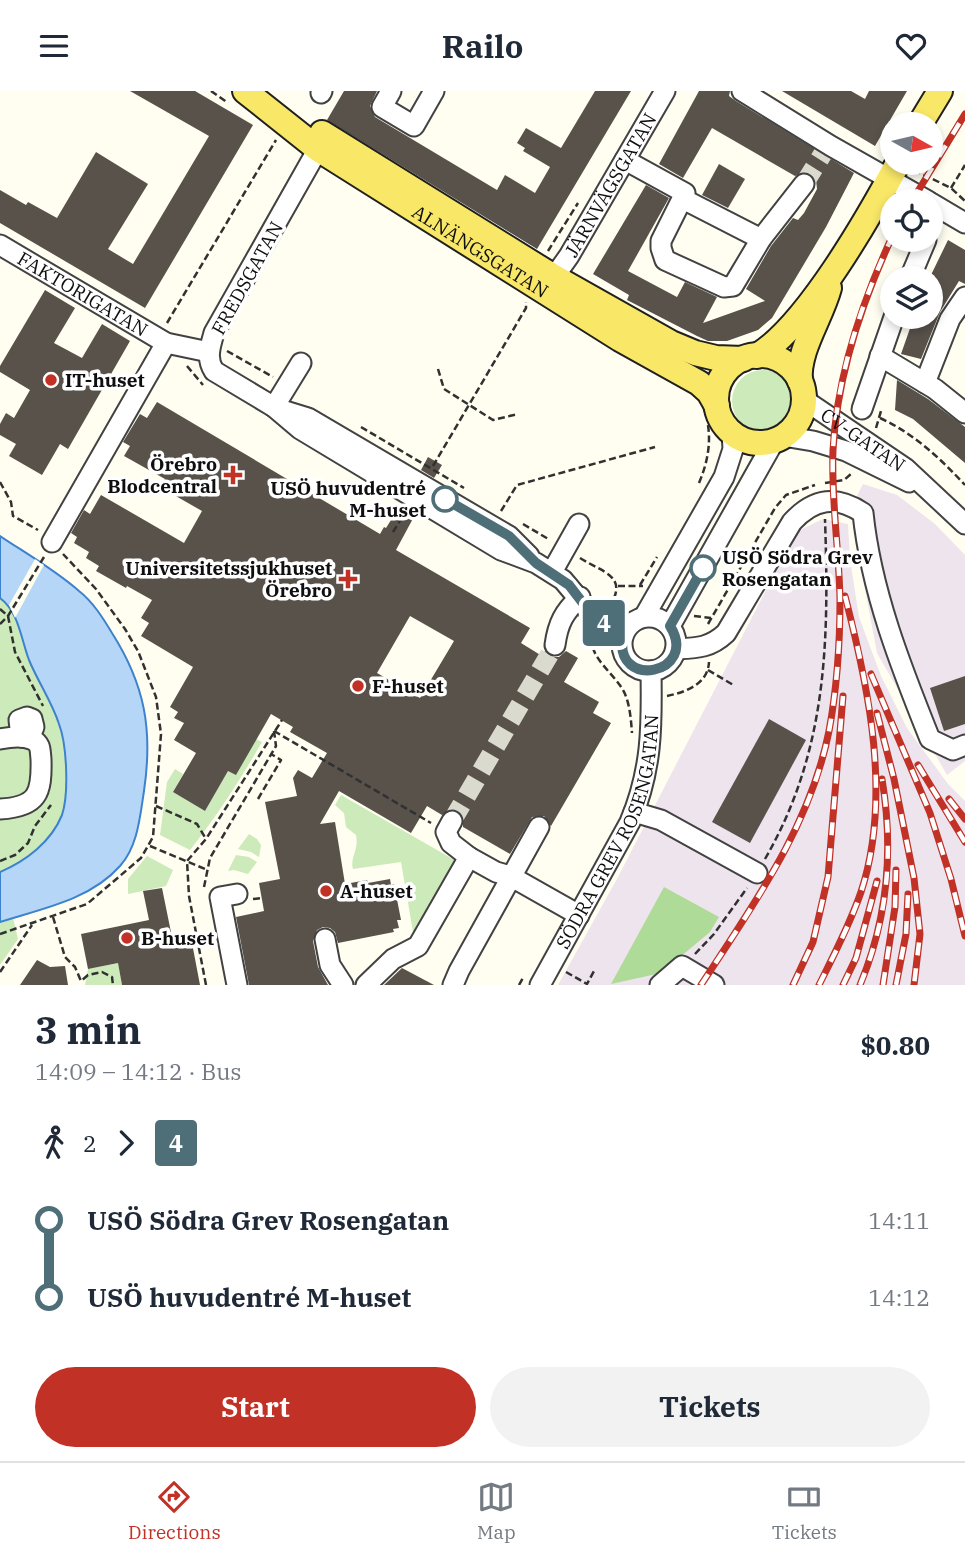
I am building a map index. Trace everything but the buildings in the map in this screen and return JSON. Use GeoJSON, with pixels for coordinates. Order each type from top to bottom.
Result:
{"type":"FeatureCollection","features":[{"type":"Feature","properties":{"kind":"main road","name":"ALNÄNGSGATAN"},"geometry":{"type":"LineString","coordinates":[[245,91],[541,290],[620,339],[699,383],[709,392],[717,406]]}},
{"type":"Feature","properties":{"kind":"main road"},"geometry":{"type":"LineString","coordinates":[[927,112],[940,91]]}},
{"type":"Feature","properties":{"kind":"main road"},"geometry":{"type":"LineString","coordinates":[[833,271],[826,299],[804,349],[799,370],[803,407],[799,420],[778,438],[754,443],[732,433],[723,423],[717,406],[722,377],[728,369],[770,348],[790,328],[833,271],[891,175]]}},
{"type":"Feature","properties":{"kind":"main road","name":"ALNÄNGSGATAN"},"geometry":{"type":"LineString","coordinates":[[541,290],[695,353],[716,358],[750,357]]}},
{"type":"Feature","properties":{"kind":"main road"},"geometry":{"type":"LineString","coordinates":[[750,357],[771,357],[785,363],[802,387]]}},
{"type":"Feature","properties":{"kind":"street"},"geometry":{"type":"LineString","coordinates":[[391,91],[382,107],[414,126],[434,91]]}},
{"type":"Feature","properties":{"kind":"street","name":"JÄRNVÄGSGATAN"},"geometry":{"type":"LineString","coordinates":[[541,290],[569,256],[665,91]]}},
{"type":"Feature","properties":{"kind":"street"},"geometry":{"type":"LineString","coordinates":[[742,91],[831,146],[880,163]]}},
{"type":"Feature","properties":{"kind":"street","name":"FREDSGATAN"},"geometry":{"type":"LineString","coordinates":[[165,335],[209,352],[214,333],[322,142]]}},
{"type":"Feature","properties":{"kind":"street"},"geometry":{"type":"LineString","coordinates":[[625,160],[685,193],[661,241],[660,248],[665,260],[724,288],[733,286],[761,239],[804,184]]}},
{"type":"Feature","properties":{"kind":"street"},"geometry":{"type":"LineString","coordinates":[[902,175],[917,189]]}},
{"type":"Feature","properties":{"kind":"street"},"geometry":{"type":"LineString","coordinates":[[683,199],[761,239]]}},
{"type":"Feature","properties":{"kind":"street"},"geometry":{"type":"LineString","coordinates":[[943,211],[965,223]]}},
{"type":"Feature","properties":{"kind":"street","name":"FAKTORIGATAN"},"geometry":{"type":"LineString","coordinates":[[0,245],[165,335]]}},
{"type":"Feature","properties":{"kind":"street"},"geometry":{"type":"LineString","coordinates":[[925,383],[950,319],[965,297]]}},
{"type":"Feature","properties":{"kind":"street"},"geometry":{"type":"LineString","coordinates":[[862,409],[890,329]]}},
{"type":"Feature","properties":{"kind":"street"},"geometry":{"type":"LineString","coordinates":[[52,542],[165,335]]}},
{"type":"Feature","properties":{"kind":"street"},"geometry":{"type":"LineString","coordinates":[[209,352],[210,365],[214,372],[274,407],[300,429],[492,544],[544,567],[569,585],[589,611],[623,636]]}},
{"type":"Feature","properties":{"kind":"street"},"geometry":{"type":"LineString","coordinates":[[880,356],[925,383],[965,413]]}},
{"type":"Feature","properties":{"kind":"street"},"geometry":{"type":"LineString","coordinates":[[274,407],[301,363]]}},
{"type":"Feature","properties":{"kind":"street","name":"CV-GATAN"},"geometry":{"type":"LineString","coordinates":[[802,387],[809,403],[900,478],[924,487],[965,524]]}},
{"type":"Feature","properties":{"kind":"street"},"geometry":{"type":"LineString","coordinates":[[644,617],[724,477],[733,449],[732,433]]}},
{"type":"Feature","properties":{"kind":"street"},"geometry":{"type":"LineString","coordinates":[[670,626],[778,438]]}},
{"type":"Feature","properties":{"kind":"street","name":"CV-GATAN"},"geometry":{"type":"LineString","coordinates":[[778,438],[865,450]]}},
{"type":"Feature","properties":{"kind":"street"},"geometry":{"type":"LineString","coordinates":[[676,649],[716,643],[731,625],[792,521],[813,504],[846,502],[863,513],[865,536],[895,653],[930,739],[953,750],[965,745]]}},
{"type":"Feature","properties":{"kind":"street"},"geometry":{"type":"LineString","coordinates":[[544,567],[579,524]]}},
{"type":"Feature","properties":{"kind":"street"},"geometry":{"type":"LineString","coordinates":[[555,645],[558,624],[566,609],[580,597]]}},
{"type":"Feature","properties":{"kind":"street"},"geometry":{"type":"LineString","coordinates":[[644,617],[656,618],[670,626],[675,636],[676,649],[667,664],[651,671],[635,668],[627,660],[622,649],[623,636],[632,622],[644,617]]}},
{"type":"Feature","properties":{"kind":"street","name":"SÖDRA GREV ROSENGATAN"},"geometry":{"type":"LineString","coordinates":[[540,985],[635,812],[650,756],[651,671]]}},
{"type":"Feature","properties":{"kind":"street"},"geometry":{"type":"LineString","coordinates":[[0,739],[25,738],[40,747],[41,787],[25,804],[0,809]]}},
{"type":"Feature","properties":{"kind":"street"},"geometry":{"type":"LineString","coordinates":[[635,812],[661,820],[757,873]]}},
{"type":"Feature","properties":{"kind":"street"},"geometry":{"type":"LineString","coordinates":[[449,826],[452,843],[469,857],[495,872],[510,876],[579,915]]}},
{"type":"Feature","properties":{"kind":"street"},"geometry":{"type":"LineString","coordinates":[[458,983],[459,971],[510,876],[540,827]]}},
{"type":"Feature","properties":{"kind":"street"},"geometry":{"type":"LineString","coordinates":[[366,985],[393,959],[418,946],[469,857]]}},
{"type":"Feature","properties":{"kind":"street"},"geometry":{"type":"LineString","coordinates":[[237,894],[220,897],[237,985]]}},
{"type":"Feature","properties":{"kind":"street"},"geometry":{"type":"LineString","coordinates":[[325,939],[330,965],[344,985]]}},
{"type":"Feature","properties":{"kind":"street"},"geometry":{"type":"LineString","coordinates":[[660,985],[682,966],[714,985]]}},
{"type":"Feature","properties":{"kind":"path"},"geometry":{"type":"LineString","coordinates":[[165,335],[278,137]]}},
{"type":"Feature","properties":{"kind":"path"},"geometry":{"type":"LineString","coordinates":[[951,188],[965,165]]}},
{"type":"Feature","properties":{"kind":"path"},"geometry":{"type":"LineString","coordinates":[[915,175],[951,188],[965,201]]}},
{"type":"Feature","properties":{"kind":"path"},"geometry":{"type":"LineString","coordinates":[[432,467],[526,308],[541,290]]}},
{"type":"Feature","properties":{"kind":"path"},"geometry":{"type":"LineString","coordinates":[[439,369],[444,389],[493,420],[518,414]]}},
{"type":"Feature","properties":{"kind":"path"},"geometry":{"type":"LineString","coordinates":[[651,697],[679,694],[705,677],[708,670],[706,633],[710,618],[775,508],[786,495],[807,487],[844,480],[851,474],[880,418],[882,406]]}},
{"type":"Feature","properties":{"kind":"path"},"geometry":{"type":"LineString","coordinates":[[862,409],[898,426],[920,442],[965,485]]}},
{"type":"Feature","properties":{"kind":"path"},"geometry":{"type":"LineString","coordinates":[[501,511],[517,485],[655,447]]}},
{"type":"Feature","properties":{"kind":"path"},"geometry":{"type":"LineString","coordinates":[[0,482],[11,502],[13,516],[52,542],[96,589],[125,629],[149,677],[160,714],[161,734],[153,837],[141,858],[87,904],[0,934]]}},
{"type":"Feature","properties":{"kind":"path"},"geometry":{"type":"LineString","coordinates":[[682,966],[714,934],[757,873],[775,842],[801,785],[811,751],[822,693],[827,639],[824,503]]}},
{"type":"Feature","properties":{"kind":"path"},"geometry":{"type":"LineString","coordinates":[[640,586],[660,551]]}},
{"type":"Feature","properties":{"kind":"path"},"geometry":{"type":"LineString","coordinates":[[0,624],[8,616],[40,562]]}},
{"type":"Feature","properties":{"kind":"path"},"geometry":{"type":"LineString","coordinates":[[612,578],[617,584],[617,594],[594,634],[592,646],[594,654],[615,676],[625,692],[632,733]]}},
{"type":"Feature","properties":{"kind":"path"},"geometry":{"type":"LineString","coordinates":[[0,609],[8,616]]}},
{"type":"Feature","properties":{"kind":"path"},"geometry":{"type":"LineString","coordinates":[[708,670],[736,686]]}},
{"type":"Feature","properties":{"kind":"path"},"geometry":{"type":"LineString","coordinates":[[206,985],[189,895],[187,861],[206,839],[282,720]]}},
{"type":"Feature","properties":{"kind":"path"},"geometry":{"type":"LineString","coordinates":[[205,891],[206,869],[210,858],[276,746],[274,731]]}},
{"type":"Feature","properties":{"kind":"path"},"geometry":{"type":"LineString","coordinates":[[274,731],[449,826]]}},
{"type":"Feature","properties":{"kind":"path"},"geometry":{"type":"LineString","coordinates":[[258,799],[281,759],[271,754]]}},
{"type":"Feature","properties":{"kind":"path"},"geometry":{"type":"LineString","coordinates":[[156,806],[197,824],[206,839]]}},
{"type":"Feature","properties":{"kind":"path"},"geometry":{"type":"LineString","coordinates":[[150,846],[206,869]]}},
{"type":"Feature","properties":{"kind":"path"},"geometry":{"type":"LineString","coordinates":[[53,917],[65,957],[75,967],[81,981],[88,975],[102,972],[112,977],[113,985]]}},
{"type":"Feature","properties":{"kind":"path"},"geometry":{"type":"LineString","coordinates":[[0,972],[32,924]]}},
{"type":"Feature","properties":{"kind":"path"},"geometry":{"type":"LineString","coordinates":[[562,969],[587,984],[594,971]]}},
{"type":"Feature","properties":{"kind":"shaded area"},"geometry":{"type":"Polygon","coordinates":[[[863,484],[897,495],[935,524],[965,555],[965,761],[947,775],[877,653],[850,510],[863,484]]]}},
{"type":"Feature","properties":{"kind":"shaded area"},"geometry":{"type":"Polygon","coordinates":[[[823,519],[848,524],[850,559],[859,617],[881,676],[907,728],[948,784],[965,801],[965,985],[558,985],[618,877],[796,532],[823,519]]]}},
{"type":"Feature","properties":{"kind":"green space"},"geometry":{"type":"Polygon","coordinates":[[[757,370],[769,370],[785,379],[792,389],[792,413],[785,423],[769,432],[757,432],[746,427],[737,418],[732,407],[732,395],[737,384],[746,375],[757,370]]]}},
{"type":"Feature","properties":{"kind":"green space"},"geometry":{"type":"Polygon","coordinates":[[[0,598],[19,626],[29,660],[56,716],[64,744],[66,783],[62,815],[51,834],[28,856],[0,872],[0,598]]]}},
{"type":"Feature","properties":{"kind":"green space"},"geometry":{"type":"Polygon","coordinates":[[[256,739],[262,742],[254,756],[190,850],[160,835],[167,782],[175,769],[183,774],[173,792],[205,811],[228,771],[256,739]]]}},
{"type":"Feature","properties":{"kind":"green space"},"geometry":{"type":"Polygon","coordinates":[[[341,795],[458,862],[419,933],[413,932],[401,862],[353,869],[356,835],[346,827],[344,813],[335,805],[341,795]]]}},
{"type":"Feature","properties":{"kind":"green space"},"geometry":{"type":"Polygon","coordinates":[[[249,834],[261,845],[259,857],[238,849],[249,834]]]}},
{"type":"Feature","properties":{"kind":"green space"},"geometry":{"type":"Polygon","coordinates":[[[236,855],[249,857],[257,862],[248,874],[228,871],[236,855]]]}},
{"type":"Feature","properties":{"kind":"green space"},"geometry":{"type":"Polygon","coordinates":[[[147,856],[173,870],[166,886],[128,894],[128,879],[147,856]]]}},
{"type":"Feature","properties":{"kind":"green space"},"geometry":{"type":"Polygon","coordinates":[[[664,887],[719,917],[710,932],[661,973],[611,984],[664,887]]]}},
{"type":"Feature","properties":{"kind":"green space"},"geometry":{"type":"Polygon","coordinates":[[[13,918],[18,939],[0,965],[0,922],[13,918]]]}},
{"type":"Feature","properties":{"kind":"green space"},"geometry":{"type":"Polygon","coordinates":[[[118,963],[122,985],[85,985],[88,969],[118,963]]]}},
{"type":"Feature","properties":{"kind":"water"},"geometry":{"type":"Polygon","coordinates":[[[0,536],[70,583],[89,600],[101,616],[123,652],[139,690],[147,728],[147,769],[137,830],[131,849],[120,866],[108,878],[80,895],[0,922],[0,872],[28,856],[51,834],[62,815],[66,783],[64,744],[56,716],[29,660],[19,626],[0,598],[0,536]]]}},
{"type":"Feature","properties":{"kind":"pier"},"geometry":{"type":"Polygon","coordinates":[[[35,559],[44,565],[15,618],[9,605],[35,559]]]}},
{"type":"Feature","properties":{"kind":"tunnel"},"geometry":{"type":"LineString","coordinates":[[804,184],[829,144]]}},
{"type":"Feature","properties":{"kind":"tunnel"},"geometry":{"type":"LineString","coordinates":[[452,821],[555,645]]}},
{"type":"Feature","properties":{"kind":"railway"},"geometry":{"type":"LineString","coordinates":[[919,189],[965,114]]}},
{"type":"Feature","properties":{"kind":"railway"},"geometry":{"type":"LineString","coordinates":[[701,985],[759,895],[794,832],[820,766],[829,731],[836,682],[840,599],[834,506],[835,422],[852,340],[886,252]]}},
{"type":"Feature","properties":{"kind":"railway"},"geometry":{"type":"LineString","coordinates":[[819,985],[861,892],[875,819],[874,744],[869,706],[845,596]]}},
{"type":"Feature","properties":{"kind":"railway"},"geometry":{"type":"LineString","coordinates":[[871,674],[930,813],[951,879],[965,936]]}},
{"type":"Feature","properties":{"kind":"railway"},"geometry":{"type":"LineString","coordinates":[[793,985],[813,942],[828,877],[843,696]]}},
{"type":"Feature","properties":{"kind":"railway"},"geometry":{"type":"LineString","coordinates":[[877,713],[894,779],[914,878],[920,934],[914,985]]}},
{"type":"Feature","properties":{"kind":"railway"},"geometry":{"type":"LineString","coordinates":[[918,765],[965,842]]}},
{"type":"Feature","properties":{"kind":"railway"},"geometry":{"type":"LineString","coordinates":[[860,985],[877,935],[886,884],[888,832],[882,779]]}},
{"type":"Feature","properties":{"kind":"railway"},"geometry":{"type":"LineString","coordinates":[[949,799],[965,819]]}},
{"type":"Feature","properties":{"kind":"railway"},"geometry":{"type":"LineString","coordinates":[[883,985],[895,907],[896,870]]}},
{"type":"Feature","properties":{"kind":"railway"},"geometry":{"type":"LineString","coordinates":[[843,985],[856,958],[877,881]]}},
{"type":"Feature","properties":{"kind":"railway"},"geometry":{"type":"LineString","coordinates":[[896,985],[906,934],[908,894]]}},
{"type":"Feature","properties":{"kind":"bus line","name":"4"},"geometry":{"type":"LineString","coordinates":[[445,499],[509,536],[536,563],[569,585],[589,611],[623,636],[622,649],[627,660],[635,668],[644,671],[660,669],[674,655],[676,639],[670,626],[703,568]]}},
{"type":"Feature","properties":{"kind":"place","name":"IT-huset"},"geometry":{"type":"Point","coordinates":[51,380]}},
{"type":"Feature","properties":{"kind":"place","name":"Örebro Blodcentral"},"geometry":{"type":"Point","coordinates":[233,475]}},
{"type":"Feature","properties":{"kind":"place","name":"USÖ huvudentré M-huset"},"geometry":{"type":"Point","coordinates":[445,499]}},
{"type":"Feature","properties":{"kind":"place","name":"USÖ Södra Grev Rosengatan"},"geometry":{"type":"Point","coordinates":[703,568]}},
{"type":"Feature","properties":{"kind":"place","name":"Universitetssjukhuset Örebro"},"geometry":{"type":"Point","coordinates":[348,579]}},
{"type":"Feature","properties":{"kind":"place","name":"F-huset"},"geometry":{"type":"Point","coordinates":[358,686]}},
{"type":"Feature","properties":{"kind":"place","name":"A-huset"},"geometry":{"type":"Point","coordinates":[326,891]}},
{"type":"Feature","properties":{"kind":"place","name":"B-huset"},"geometry":{"type":"Point","coordinates":[127,938]}}]}
